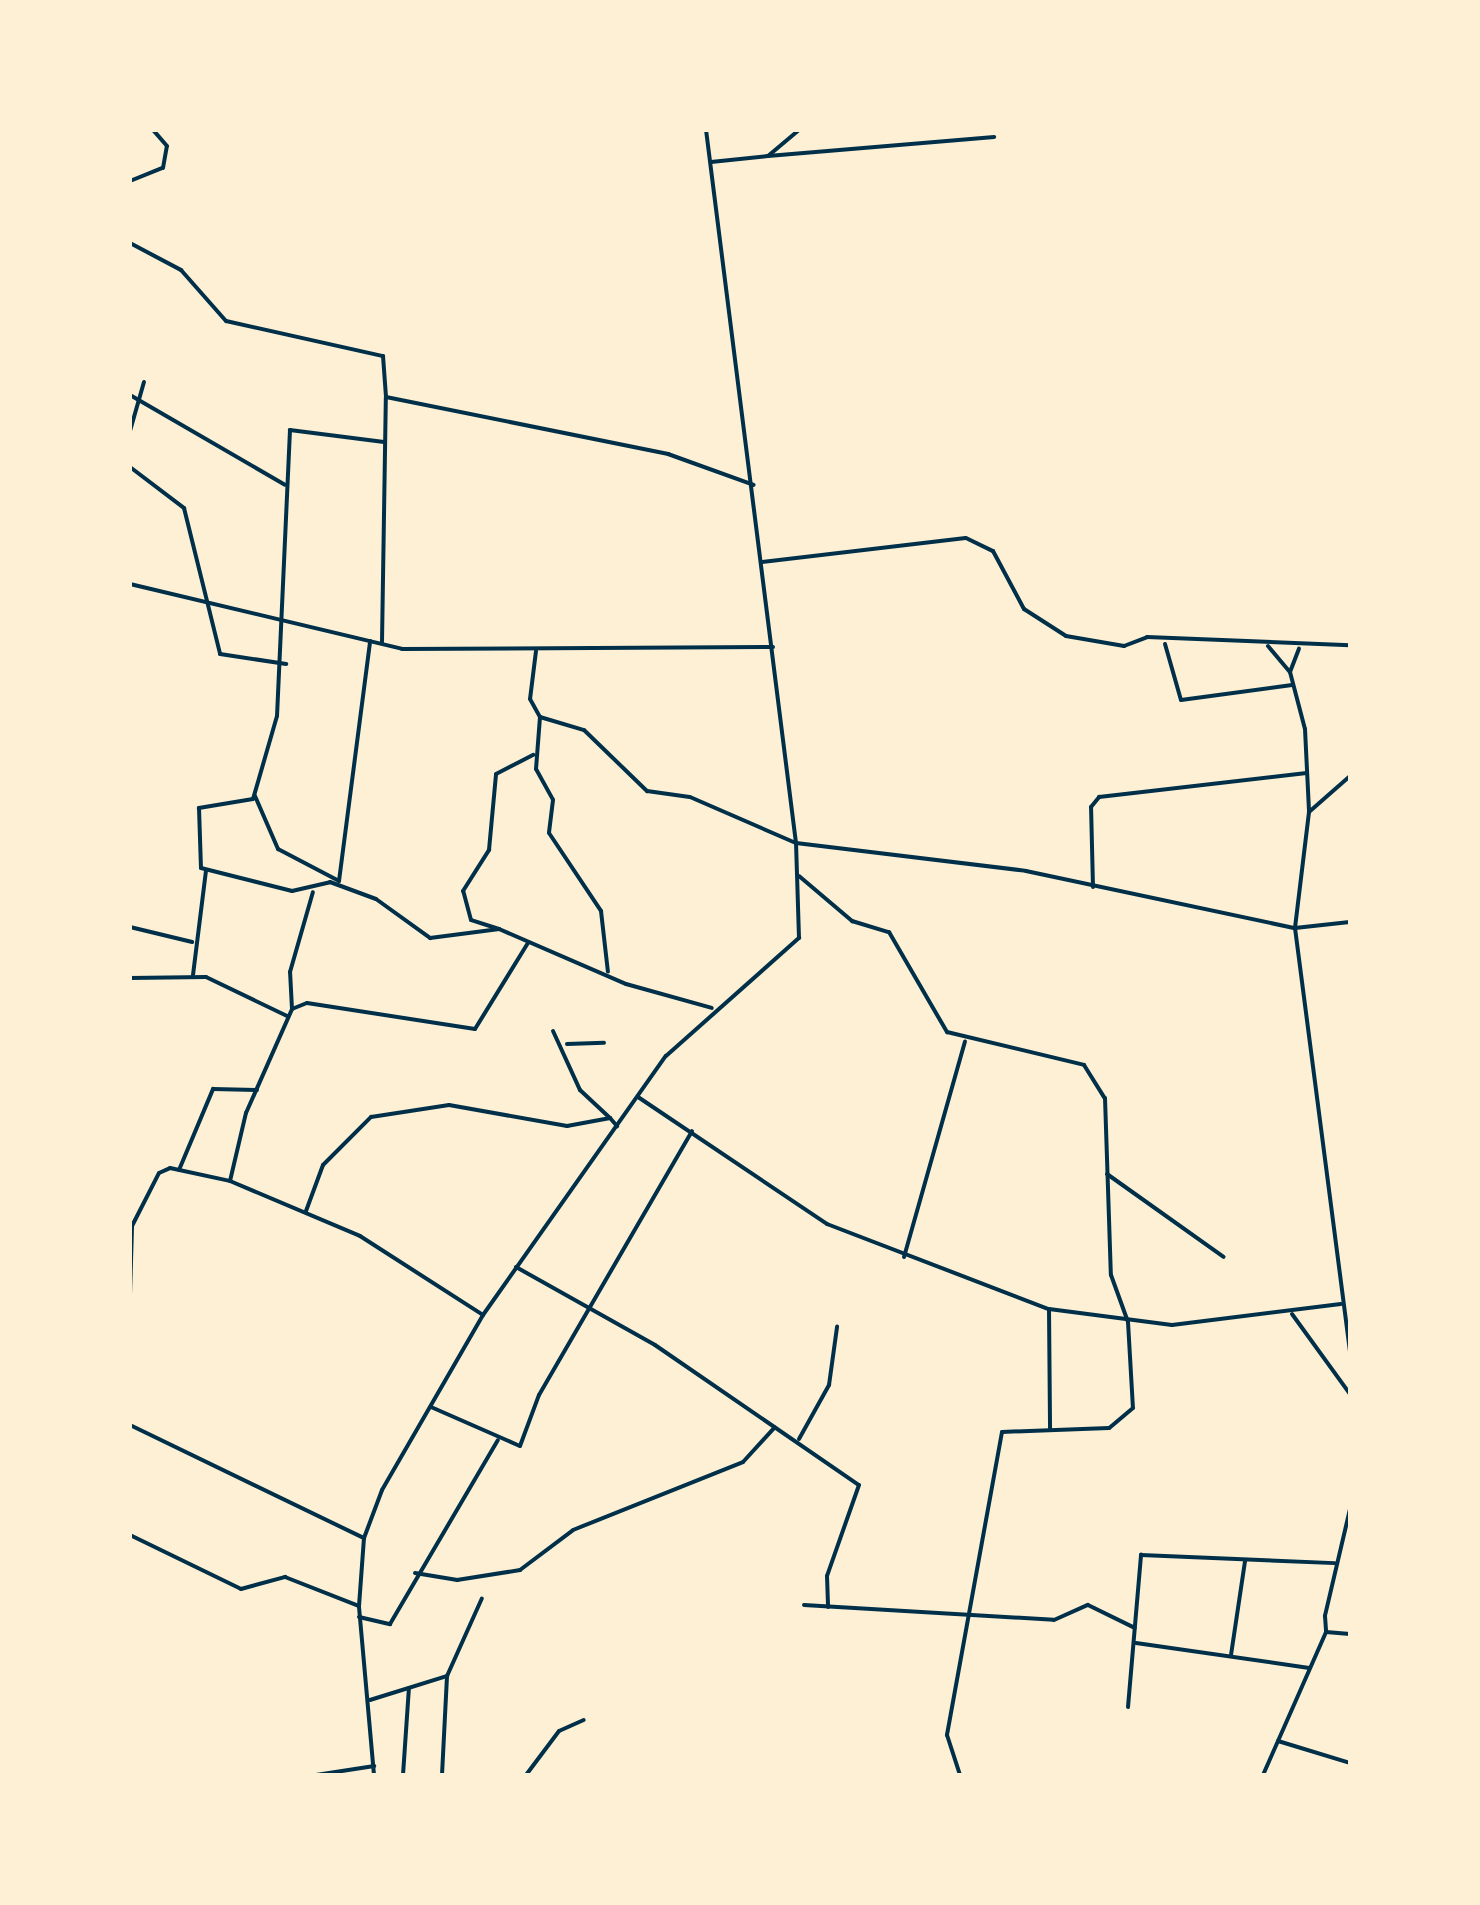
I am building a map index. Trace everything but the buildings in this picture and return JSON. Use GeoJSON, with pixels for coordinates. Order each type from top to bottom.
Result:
{"type":"FeatureCollection","features":[{"type":"Feature","properties":{"kind":"street"},"geometry":{"type":"LineString","coordinates":[[130,180],[163,168],[168,146],[152,130]]}},
{"type":"Feature","properties":{"kind":"street"},"geometry":{"type":"LineString","coordinates":[[374,1775],[359,1617],[364,1538],[483,1316],[638,1097],[712,1008],[798,942],[796,843],[754,485],[706,130]]}},
{"type":"Feature","properties":{"kind":"street"},"geometry":{"type":"LineString","coordinates":[[768,156],[798,130]]}},
{"type":"Feature","properties":{"kind":"street"},"geometry":{"type":"LineString","coordinates":[[711,162],[994,137]]}},
{"type":"Feature","properties":{"kind":"street"},"geometry":{"type":"LineString","coordinates":[[130,243],[181,270],[226,321],[382,356],[386,397],[382,644]]}},
{"type":"Feature","properties":{"kind":"street"},"geometry":{"type":"LineString","coordinates":[[130,431],[144,382]]}},
{"type":"Feature","properties":{"kind":"street"},"geometry":{"type":"LineString","coordinates":[[130,395],[286,486]]}},
{"type":"Feature","properties":{"kind":"street"},"geometry":{"type":"LineString","coordinates":[[386,397],[668,454],[754,485]]}},
{"type":"Feature","properties":{"kind":"street"},"geometry":{"type":"LineString","coordinates":[[384,442],[290,430],[286,486],[286,664],[255,796],[278,849],[330,882],[376,900],[430,938],[499,929]]}},
{"type":"Feature","properties":{"kind":"street"},"geometry":{"type":"LineString","coordinates":[[130,467],[184,508],[220,654],[286,664]]}},
{"type":"Feature","properties":{"kind":"street"},"geometry":{"type":"LineString","coordinates":[[762,562],[966,538],[993,551],[1024,609],[1056,633],[1100,645],[1147,637],[1165,644],[1299,648],[1350,645]]}},
{"type":"Feature","properties":{"kind":"street"},"geometry":{"type":"LineString","coordinates":[[130,584],[209,606],[382,644],[536,652],[773,646]]}},
{"type":"Feature","properties":{"kind":"street"},"geometry":{"type":"LineString","coordinates":[[206,871],[313,892],[339,880],[370,642]]}},
{"type":"Feature","properties":{"kind":"street"},"geometry":{"type":"LineString","coordinates":[[1165,644],[1181,700],[1292,685]]}},
{"type":"Feature","properties":{"kind":"street"},"geometry":{"type":"LineString","coordinates":[[1268,646],[1290,672]]}},
{"type":"Feature","properties":{"kind":"street"},"geometry":{"type":"LineString","coordinates":[[1299,648],[1290,672],[1309,812],[1295,928],[1350,1354]]}},
{"type":"Feature","properties":{"kind":"street"},"geometry":{"type":"LineString","coordinates":[[536,652],[530,699],[540,717],[534,753],[553,800],[548,833],[602,911],[608,972]]}},
{"type":"Feature","properties":{"kind":"street"},"geometry":{"type":"LineString","coordinates":[[540,717],[584,730],[647,792],[690,797],[796,843],[1093,886],[1295,928],[1350,922]]}},
{"type":"Feature","properties":{"kind":"street"},"geometry":{"type":"LineString","coordinates":[[534,753],[496,774],[489,850],[464,891],[471,920],[712,1008]]}},
{"type":"Feature","properties":{"kind":"street"},"geometry":{"type":"LineString","coordinates":[[1093,886],[1091,807],[1099,797],[1306,773]]}},
{"type":"Feature","properties":{"kind":"street"},"geometry":{"type":"LineString","coordinates":[[1309,812],[1350,776]]}},
{"type":"Feature","properties":{"kind":"street"},"geometry":{"type":"LineString","coordinates":[[192,975],[192,942],[206,871],[199,808],[255,796]]}},
{"type":"Feature","properties":{"kind":"street"},"geometry":{"type":"LineString","coordinates":[[799,876],[852,921],[889,932],[938,1023],[965,1042],[1091,1069],[1106,1107],[1111,1276],[1128,1322],[1128,1420],[1050,1429],[1008,1428],[998,1442],[947,1735],[960,1775]]}},
{"type":"Feature","properties":{"kind":"street"},"geometry":{"type":"LineString","coordinates":[[230,1181],[257,1090],[292,1008],[290,972],[313,892]]}},
{"type":"Feature","properties":{"kind":"street"},"geometry":{"type":"LineString","coordinates":[[130,927],[192,942]]}},
{"type":"Feature","properties":{"kind":"street"},"geometry":{"type":"LineString","coordinates":[[292,1008],[474,1028],[528,941]]}},
{"type":"Feature","properties":{"kind":"street"},"geometry":{"type":"LineString","coordinates":[[130,978],[192,975],[287,1016]]}},
{"type":"Feature","properties":{"kind":"street"},"geometry":{"type":"LineString","coordinates":[[554,1031],[567,1044],[580,1090],[617,1126]]}},
{"type":"Feature","properties":{"kind":"street"},"geometry":{"type":"LineString","coordinates":[[904,1257],[965,1042]]}},
{"type":"Feature","properties":{"kind":"street"},"geometry":{"type":"LineString","coordinates":[[567,1044],[604,1043]]}},
{"type":"Feature","properties":{"kind":"street"},"geometry":{"type":"LineString","coordinates":[[179,1170],[213,1090],[257,1090]]}},
{"type":"Feature","properties":{"kind":"street"},"geometry":{"type":"LineString","coordinates":[[638,1097],[827,1224],[904,1257],[1049,1309],[1128,1322],[1292,1314],[1343,1303]]}},
{"type":"Feature","properties":{"kind":"street"},"geometry":{"type":"LineString","coordinates":[[306,1211],[323,1165],[371,1117],[448,1105],[567,1126],[610,1118]]}},
{"type":"Feature","properties":{"kind":"street"},"geometry":{"type":"LineString","coordinates":[[431,1407],[498,1440],[520,1446],[586,1312],[692,1132]]}},
{"type":"Feature","properties":{"kind":"street"},"geometry":{"type":"LineString","coordinates":[[130,1294],[131,1226],[159,1172],[179,1170],[230,1181],[306,1211],[483,1316]]}},
{"type":"Feature","properties":{"kind":"street"},"geometry":{"type":"LineString","coordinates":[[1107,1174],[1224,1257]]}},
{"type":"Feature","properties":{"kind":"street"},"geometry":{"type":"LineString","coordinates":[[516,1267],[586,1312],[655,1345],[798,1440],[861,1493],[826,1576],[828,1607]]}},
{"type":"Feature","properties":{"kind":"street"},"geometry":{"type":"LineString","coordinates":[[1049,1309],[1050,1429]]}},
{"type":"Feature","properties":{"kind":"street"},"geometry":{"type":"LineString","coordinates":[[1292,1314],[1350,1394]]}},
{"type":"Feature","properties":{"kind":"street"},"geometry":{"type":"LineString","coordinates":[[798,1440],[830,1385],[837,1327]]}},
{"type":"Feature","properties":{"kind":"street"},"geometry":{"type":"LineString","coordinates":[[130,1425],[364,1538]]}},
{"type":"Feature","properties":{"kind":"street"},"geometry":{"type":"LineString","coordinates":[[414,1573],[448,1580],[520,1570],[573,1530],[743,1462],[775,1427]]}},
{"type":"Feature","properties":{"kind":"street"},"geometry":{"type":"LineString","coordinates":[[359,1617],[388,1626],[414,1573],[498,1440]]}},
{"type":"Feature","properties":{"kind":"street"},"geometry":{"type":"LineString","coordinates":[[1263,1775],[1326,1632],[1335,1564],[1350,1509]]}},
{"type":"Feature","properties":{"kind":"street"},"geometry":{"type":"LineString","coordinates":[[130,1535],[241,1589],[285,1577],[359,1606]]}},
{"type":"Feature","properties":{"kind":"street"},"geometry":{"type":"LineString","coordinates":[[1128,1707],[1140,1555],[1335,1564]]}},
{"type":"Feature","properties":{"kind":"street"},"geometry":{"type":"LineString","coordinates":[[1231,1655],[1245,1561]]}},
{"type":"Feature","properties":{"kind":"street"},"geometry":{"type":"LineString","coordinates":[[442,1775],[447,1676],[482,1598]]}},
{"type":"Feature","properties":{"kind":"street"},"geometry":{"type":"LineString","coordinates":[[804,1605],[1054,1620],[1088,1605],[1136,1628]]}},
{"type":"Feature","properties":{"kind":"street"},"geometry":{"type":"LineString","coordinates":[[1326,1632],[1350,1634]]}},
{"type":"Feature","properties":{"kind":"street"},"geometry":{"type":"LineString","coordinates":[[1136,1643],[1310,1668]]}},
{"type":"Feature","properties":{"kind":"street"},"geometry":{"type":"LineString","coordinates":[[368,1700],[447,1676]]}},
{"type":"Feature","properties":{"kind":"street"},"geometry":{"type":"LineString","coordinates":[[403,1775],[410,1688]]}},
{"type":"Feature","properties":{"kind":"street"},"geometry":{"type":"LineString","coordinates":[[526,1775],[559,1731],[584,1720]]}},
{"type":"Feature","properties":{"kind":"street"},"geometry":{"type":"LineString","coordinates":[[1278,1741],[1350,1764]]}},
{"type":"Feature","properties":{"kind":"street"},"geometry":{"type":"LineString","coordinates":[[316,1775],[374,1766]]}}]}
